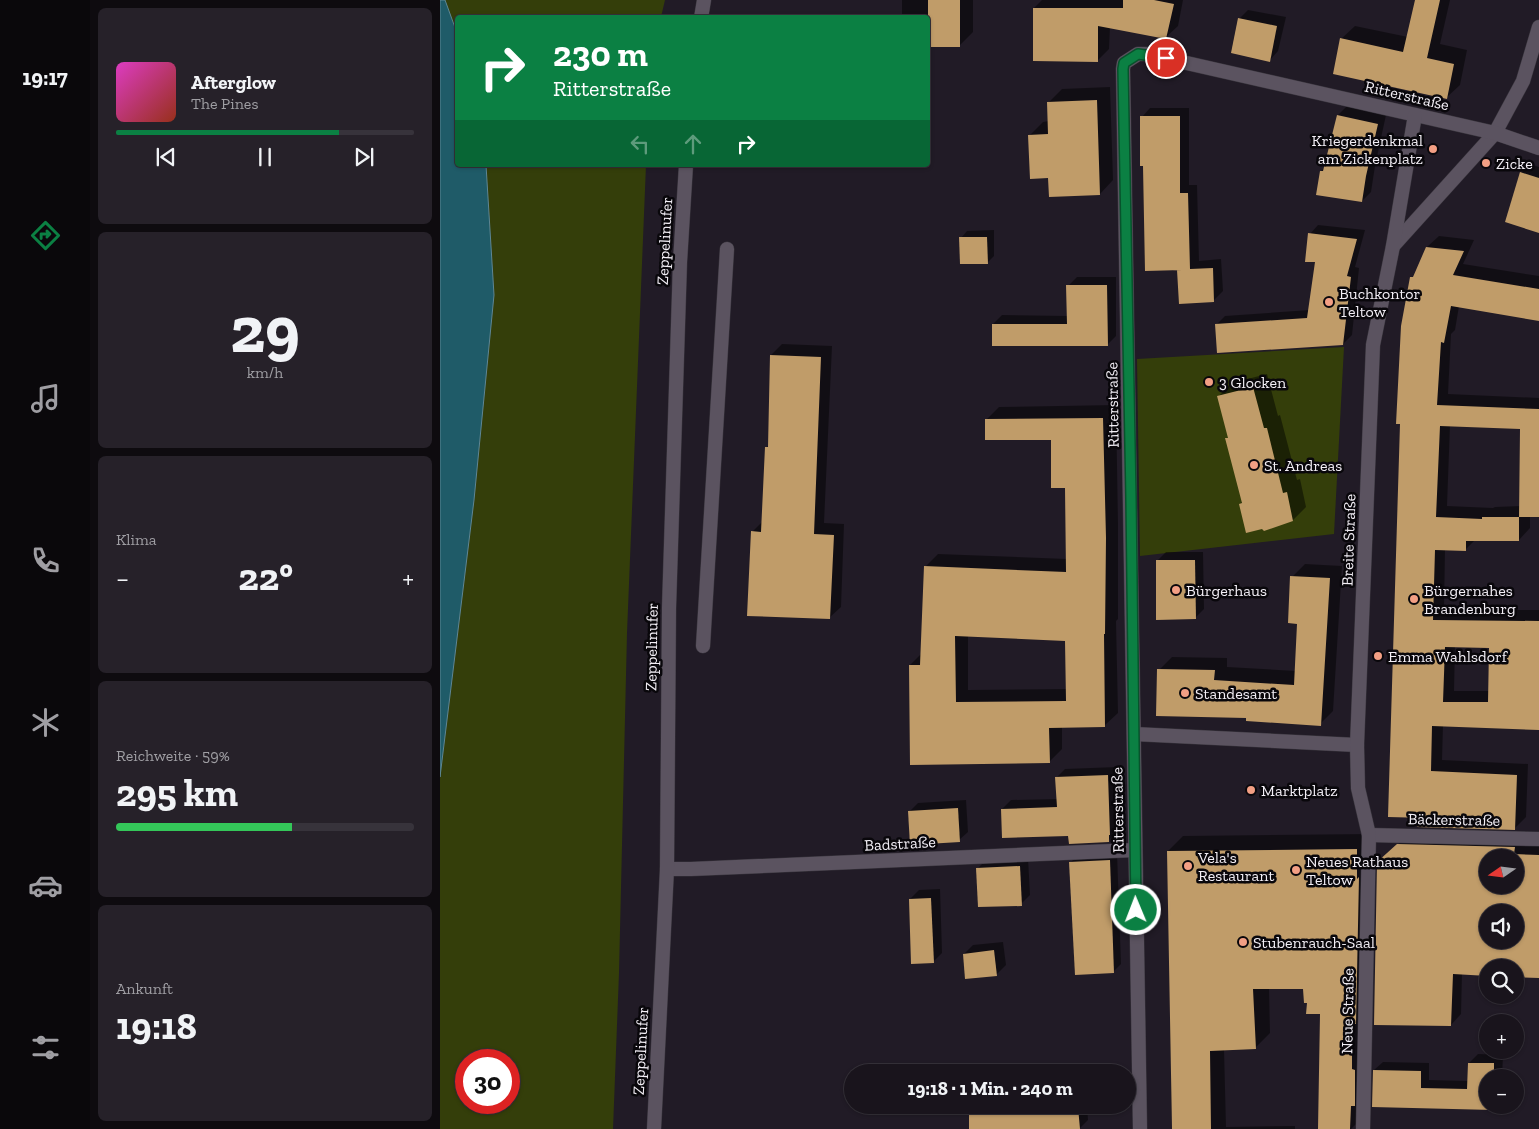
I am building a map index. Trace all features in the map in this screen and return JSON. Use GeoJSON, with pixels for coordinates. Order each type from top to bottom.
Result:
{"type":"FeatureCollection","features":[{"type":"Feature","properties":{"kind":"street"},"geometry":{"type":"LineString","coordinates":[[702,15],[704,0]]}},
{"type":"Feature","properties":{"kind":"street"},"geometry":{"type":"LineString","coordinates":[[1393,246],[1494,134],[1523,81],[1539,27]]}},
{"type":"Feature","properties":{"kind":"street","name":"Ritterstraße"},"geometry":{"type":"LineString","coordinates":[[1140,1129],[1124,63],[1138,54],[1147,54],[1415,115],[1494,134],[1539,148]]}},
{"type":"Feature","properties":{"kind":"street","name":"Breite Straße"},"geometry":{"type":"LineString","coordinates":[[1369,835],[1358,788],[1357,746],[1373,345],[1393,246],[1415,115]]}},
{"type":"Feature","properties":{"kind":"street","name":"Zeppelinufer"},"geometry":{"type":"LineString","coordinates":[[654,1129],[666,869],[669,608],[680,262],[686,167]]}},
{"type":"Feature","properties":{"kind":"street"},"geometry":{"type":"LineString","coordinates":[[703,646],[727,249]]}},
{"type":"Feature","properties":{"kind":"street"},"geometry":{"type":"LineString","coordinates":[[1134,734],[1357,746]]}},
{"type":"Feature","properties":{"kind":"street","name":"Bäckerstraße"},"geometry":{"type":"LineString","coordinates":[[1369,835],[1539,839]]}},
{"type":"Feature","properties":{"kind":"street","name":"Neue Straße"},"geometry":{"type":"LineString","coordinates":[[1362,1129],[1369,835]]}},
{"type":"Feature","properties":{"kind":"street","name":"Badstraße"},"geometry":{"type":"LineString","coordinates":[[666,869],[1135,850]]}},
{"type":"Feature","properties":{"kind":"green space"},"geometry":{"type":"Polygon","coordinates":[[[445,0],[665,0],[661,15],[455,15],[455,28],[445,0]]]}},
{"type":"Feature","properties":{"kind":"green space"},"geometry":{"type":"Polygon","coordinates":[[[486,167],[646,167],[627,633],[619,973],[613,1129],[440,1129],[440,777],[474,500],[494,295],[486,167]]]}},
{"type":"Feature","properties":{"kind":"green space"},"geometry":{"type":"Polygon","coordinates":[[[1344,347],[1334,534],[1140,556],[1137,359],[1344,347]]]}},
{"type":"Feature","properties":{"kind":"water"},"geometry":{"type":"Polygon","coordinates":[[[440,0],[445,0],[455,28],[455,167],[486,167],[494,295],[474,500],[440,777],[440,0]]]}},
{"type":"Feature","properties":{"kind":"building"},"geometry":{"type":"Polygon","coordinates":[[[928,0],[960,0],[960,47],[930,47],[930,15],[928,15],[928,0]]]}},
{"type":"Feature","properties":{"kind":"building"},"geometry":{"type":"Polygon","coordinates":[[[1123,0],[1154,0],[1174,4],[1166,39],[1098,26],[1098,62],[1033,61],[1033,8],[1123,8],[1123,0]]]}},
{"type":"Feature","properties":{"kind":"building"},"geometry":{"type":"Polygon","coordinates":[[[1415,0],[1440,0],[1427,58],[1454,64],[1447,99],[1333,74],[1340,38],[1403,52],[1415,0]]]}},
{"type":"Feature","properties":{"kind":"building"},"geometry":{"type":"Polygon","coordinates":[[[1238,18],[1277,26],[1270,62],[1231,53],[1238,18]]]}},
{"type":"Feature","properties":{"kind":"building"},"geometry":{"type":"Polygon","coordinates":[[[1097,100],[1100,195],[1049,197],[1048,178],[1030,179],[1028,135],[1048,134],[1047,102],[1097,100]]]}},
{"type":"Feature","properties":{"kind":"building"},"geometry":{"type":"Polygon","coordinates":[[[1337,115],[1378,124],[1362,202],[1316,195],[1320,171],[1323,171],[1337,115]]]}},
{"type":"Feature","properties":{"kind":"building"},"geometry":{"type":"Polygon","coordinates":[[[1140,116],[1180,116],[1180,193],[1188,193],[1190,269],[1213,268],[1214,302],[1179,304],[1177,270],[1145,271],[1143,166],[1140,166],[1140,116]]]}},
{"type":"Feature","properties":{"kind":"building"},"geometry":{"type":"Polygon","coordinates":[[[1520,172],[1539,178],[1539,233],[1505,222],[1520,172]]]}},
{"type":"Feature","properties":{"kind":"building"},"geometry":{"type":"Polygon","coordinates":[[[1308,233],[1357,239],[1347,276],[1351,277],[1343,345],[1217,353],[1215,324],[1307,318],[1315,262],[1305,262],[1308,233]]]}},
{"type":"Feature","properties":{"kind":"building"},"geometry":{"type":"Polygon","coordinates":[[[959,237],[987,237],[988,264],[960,264],[959,237]]]}},
{"type":"Feature","properties":{"kind":"building"},"geometry":{"type":"Polygon","coordinates":[[[1426,247],[1464,251],[1453,275],[1539,289],[1539,321],[1451,306],[1444,343],[1441,342],[1437,405],[1539,409],[1539,517],[1519,517],[1519,541],[1466,541],[1466,551],[1435,550],[1433,620],[1539,621],[1539,730],[1432,726],[1431,771],[1517,775],[1515,830],[1417,827],[1427,818],[1388,817],[1400,424],[1396,424],[1401,326],[1410,277],[1413,277],[1426,247]],[[1440,426],[1436,517],[1482,519],[1482,517],[1519,517],[1520,429],[1440,426]],[[1445,647],[1443,702],[1488,702],[1489,648],[1445,647]]]}},
{"type":"Feature","properties":{"kind":"building"},"geometry":{"type":"Polygon","coordinates":[[[1066,285],[1107,285],[1108,346],[992,346],[992,324],[1067,324],[1066,285]]]}},
{"type":"Feature","properties":{"kind":"building"},"geometry":{"type":"Polygon","coordinates":[[[770,355],[821,357],[814,534],[834,535],[830,619],[747,616],[751,531],[761,532],[765,447],[768,447],[770,355]]]}},
{"type":"Feature","properties":{"kind":"building","name":"St. Andreas"},"geometry":{"type":"Polygon","coordinates":[[[1253,387],[1264,428],[1267,428],[1283,493],[1287,492],[1293,521],[1264,531],[1262,529],[1246,533],[1239,504],[1242,503],[1225,438],[1228,438],[1217,396],[1253,387]]]}},
{"type":"Feature","properties":{"kind":"building"},"geometry":{"type":"Polygon","coordinates":[[[1103,418],[1106,538],[1105,727],[1049,728],[1050,763],[910,765],[909,665],[920,665],[924,566],[1066,572],[1065,488],[1051,488],[1051,440],[985,440],[985,419],[1103,418]],[[955,636],[956,702],[1066,701],[1065,641],[955,636]]]}},
{"type":"Feature","properties":{"kind":"building","name":"Bürgerhaus"},"geometry":{"type":"Polygon","coordinates":[[[1156,560],[1195,560],[1196,619],[1156,620],[1156,560]]]}},
{"type":"Feature","properties":{"kind":"building"},"geometry":{"type":"Polygon","coordinates":[[[1290,576],[1330,578],[1321,726],[1246,721],[1246,718],[1156,716],[1157,669],[1215,670],[1214,680],[1294,685],[1297,624],[1288,623],[1290,576]]]}},
{"type":"Feature","properties":{"kind":"building"},"geometry":{"type":"Polygon","coordinates":[[[1108,775],[1109,842],[1069,844],[1068,836],[1002,838],[1001,809],[1057,807],[1055,777],[1108,775]]]}},
{"type":"Feature","properties":{"kind":"building"},"geometry":{"type":"Polygon","coordinates":[[[958,808],[960,842],[910,845],[908,811],[958,808]]]}},
{"type":"Feature","properties":{"kind":"building"},"geometry":{"type":"Polygon","coordinates":[[[1397,844],[1515,847],[1515,849],[1479,849],[1479,894],[1524,894],[1524,854],[1539,855],[1539,978],[1524,977],[1524,959],[1479,959],[1479,975],[1453,974],[1451,1026],[1374,1025],[1377,862],[1397,844]]]}},
{"type":"Feature","properties":{"kind":"building"},"geometry":{"type":"Polygon","coordinates":[[[1357,849],[1357,879],[1359,877],[1356,1024],[1352,1024],[1352,1069],[1355,1070],[1355,1106],[1351,1106],[1350,1129],[1318,1129],[1320,1014],[1306,1014],[1307,1003],[1304,1003],[1303,989],[1253,989],[1256,1049],[1210,1051],[1211,1129],[1172,1129],[1167,851],[1357,849]]]}},
{"type":"Feature","properties":{"kind":"building"},"geometry":{"type":"Polygon","coordinates":[[[1110,860],[1114,973],[1075,975],[1069,862],[1110,860]]]}},
{"type":"Feature","properties":{"kind":"building"},"geometry":{"type":"Polygon","coordinates":[[[1020,866],[1022,906],[978,907],[976,868],[1020,866]]]}},
{"type":"Feature","properties":{"kind":"building"},"geometry":{"type":"Polygon","coordinates":[[[931,898],[934,963],[911,964],[909,899],[931,898]]]}},
{"type":"Feature","properties":{"kind":"building"},"geometry":{"type":"Polygon","coordinates":[[[994,950],[997,976],[965,979],[963,954],[994,950]]]}},
{"type":"Feature","properties":{"kind":"building"},"geometry":{"type":"Polygon","coordinates":[[[1468,1063],[1494,1063],[1494,1069],[1479,1069],[1479,1110],[1372,1107],[1373,1070],[1421,1071],[1421,1088],[1467,1089],[1468,1063]]]}},
{"type":"Feature","properties":{"kind":"building"},"geometry":{"type":"Polygon","coordinates":[[[969,1114],[1079,1114],[1080,1129],[969,1129],[969,1114]]]}},
{"type":"Feature","properties":{"kind":"place","name":"Kriegerdenkmal am Zickenplatz"},"geometry":{"type":"Point","coordinates":[1433,149]}},
{"type":"Feature","properties":{"kind":"place","name":"Zicke"},"geometry":{"type":"Point","coordinates":[1486,163]}},
{"type":"Feature","properties":{"kind":"place","name":"Buchkontor Teltow"},"geometry":{"type":"Point","coordinates":[1329,302]}},
{"type":"Feature","properties":{"kind":"place","name":"3 Glocken"},"geometry":{"type":"Point","coordinates":[1209,382]}},
{"type":"Feature","properties":{"kind":"place","name":"St. Andreas"},"geometry":{"type":"Point","coordinates":[1254,465]}},
{"type":"Feature","properties":{"kind":"place","name":"Bürgerhaus"},"geometry":{"type":"Point","coordinates":[1176,590]}},
{"type":"Feature","properties":{"kind":"place","name":"Bürgernahes Brandenburg"},"geometry":{"type":"Point","coordinates":[1414,599]}},
{"type":"Feature","properties":{"kind":"place","name":"Emma Wahlsdorf"},"geometry":{"type":"Point","coordinates":[1378,656]}},
{"type":"Feature","properties":{"kind":"place","name":"Standesamt"},"geometry":{"type":"Point","coordinates":[1185,693]}},
{"type":"Feature","properties":{"kind":"place","name":"Marktplatz"},"geometry":{"type":"Point","coordinates":[1251,790]}},
{"type":"Feature","properties":{"kind":"place","name":"Vela's Restaurant"},"geometry":{"type":"Point","coordinates":[1188,866]}},
{"type":"Feature","properties":{"kind":"place","name":"Neues Rathaus Teltow"},"geometry":{"type":"Point","coordinates":[1296,870]}},
{"type":"Feature","properties":{"kind":"place","name":"Stubenrauch-Saal"},"geometry":{"type":"Point","coordinates":[1243,942]}},
{"type":"Feature","properties":{"kind":"route"},"geometry":{"type":"LineString","coordinates":[[1136,910],[1123,69],[1124,63],[1129,58],[1138,54],[1166,58]]}}]}
